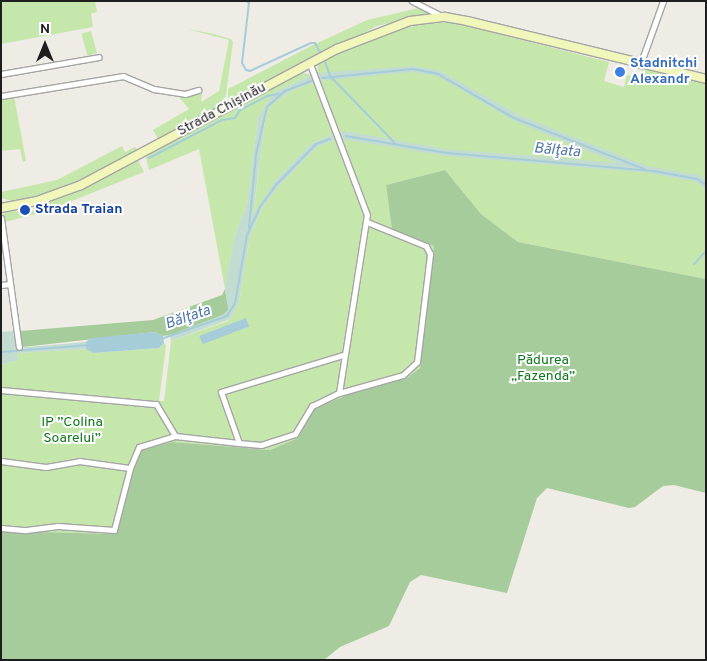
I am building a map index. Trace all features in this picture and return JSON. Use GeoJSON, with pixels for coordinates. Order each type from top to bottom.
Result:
{"type":"FeatureCollection","features":[{"type":"Feature","properties":{"kind":"street","name":"Strada Chișinău"},"geometry":{"type":"LineString","coordinates":[[412,1],[444,17],[640,66],[706,79]]}},
{"type":"Feature","properties":{"kind":"street"},"geometry":{"type":"LineString","coordinates":[[640,66],[663,1]]}},
{"type":"Feature","properties":{"kind":"street","name":"Strada Chișinău"},"geometry":{"type":"LineString","coordinates":[[1,207],[37,201],[81,185],[310,64],[392,25],[444,17]]}},
{"type":"Feature","properties":{"kind":"street"},"geometry":{"type":"LineString","coordinates":[[1,74],[99,57]]}},
{"type":"Feature","properties":{"kind":"street"},"geometry":{"type":"LineString","coordinates":[[1,528],[26,530],[58,526],[114,530],[130,468],[139,447],[175,436],[261,445],[295,434],[312,406],[339,393],[403,375],[417,362],[430,254],[426,246],[367,222],[310,64]]}},
{"type":"Feature","properties":{"kind":"street"},"geometry":{"type":"LineString","coordinates":[[1,96],[123,76],[154,89],[185,94],[198,90]]}},
{"type":"Feature","properties":{"kind":"street"},"geometry":{"type":"LineString","coordinates":[[1,218],[19,347]]}},
{"type":"Feature","properties":{"kind":"street"},"geometry":{"type":"LineString","coordinates":[[339,393],[362,231],[367,222]]}},
{"type":"Feature","properties":{"kind":"street"},"geometry":{"type":"LineString","coordinates":[[1,285],[10,284]]}},
{"type":"Feature","properties":{"kind":"street"},"geometry":{"type":"LineString","coordinates":[[239,443],[221,392],[344,355]]}},
{"type":"Feature","properties":{"kind":"street"},"geometry":{"type":"LineString","coordinates":[[1,390],[156,404],[175,436]]}},
{"type":"Feature","properties":{"kind":"street"},"geometry":{"type":"LineString","coordinates":[[1,461],[46,467],[79,461],[130,468]]}},
{"type":"Feature","properties":{"kind":"green space"},"geometry":{"type":"Polygon","coordinates":[[[1,1],[95,1],[97,12],[91,14],[93,27],[1,44],[1,1]]]}},
{"type":"Feature","properties":{"kind":"green space"},"geometry":{"type":"Polygon","coordinates":[[[423,7],[430,14],[377,26],[233,101],[228,98],[228,89],[313,45],[367,20],[423,7]]]}},
{"type":"Feature","properties":{"kind":"green space","name":"IP ”Colina Soarelui”"},"geometry":{"type":"Polygon","coordinates":[[[438,22],[460,24],[609,62],[604,81],[624,87],[627,75],[640,78],[642,69],[706,82],[706,279],[518,242],[481,214],[445,170],[386,185],[393,229],[434,246],[420,368],[407,378],[349,394],[314,408],[298,438],[270,450],[172,442],[142,450],[135,463],[117,534],[1,531],[1,365],[18,360],[17,353],[86,349],[93,353],[159,348],[164,343],[166,346],[159,401],[164,401],[171,341],[228,321],[232,316],[239,302],[250,236],[262,208],[278,187],[318,146],[336,140],[348,174],[354,172],[317,73],[318,63],[392,30],[438,22]]]}},
{"type":"Feature","properties":{"kind":"green space"},"geometry":{"type":"Polygon","coordinates":[[[187,29],[214,34],[231,39],[233,42],[225,102],[159,141],[153,130],[189,109],[178,96],[202,94],[201,102],[219,91],[229,40],[187,29]]]}},
{"type":"Feature","properties":{"kind":"green space"},"geometry":{"type":"Polygon","coordinates":[[[91,31],[97,53],[87,56],[81,34],[91,31]]]}},
{"type":"Feature","properties":{"kind":"green space"},"geometry":{"type":"Polygon","coordinates":[[[413,66],[439,70],[519,115],[647,166],[699,175],[706,180],[706,189],[697,182],[649,173],[446,156],[341,139],[339,132],[345,131],[446,149],[618,163],[516,122],[437,76],[412,72],[319,81],[317,73],[413,66]]]}},
{"type":"Feature","properties":{"kind":"green space"},"geometry":{"type":"Polygon","coordinates":[[[300,72],[312,75],[273,93],[258,118],[247,205],[235,234],[225,289],[199,149],[149,170],[146,158],[148,153],[300,72]]]}},
{"type":"Feature","properties":{"kind":"green space"},"geometry":{"type":"Polygon","coordinates":[[[312,75],[315,82],[291,91],[270,106],[265,120],[253,215],[275,181],[311,144],[333,134],[336,140],[318,146],[278,187],[262,208],[250,236],[239,302],[232,316],[228,320],[171,341],[170,335],[223,315],[228,310],[225,289],[235,234],[247,205],[258,118],[273,93],[312,75]]]}},
{"type":"Feature","properties":{"kind":"green space"},"geometry":{"type":"Polygon","coordinates":[[[315,82],[333,134],[311,144],[275,181],[253,217],[265,120],[270,106],[291,91],[315,82]]]}},
{"type":"Feature","properties":{"kind":"green space"},"geometry":{"type":"Polygon","coordinates":[[[14,96],[26,161],[23,162],[20,149],[1,151],[1,99],[14,96]]]}},
{"type":"Feature","properties":{"kind":"green space"},"geometry":{"type":"Polygon","coordinates":[[[122,146],[125,152],[135,147],[138,151],[80,181],[43,195],[14,202],[2,198],[1,192],[57,180],[122,146]]]}},
{"type":"Feature","properties":{"kind":"green space"},"geometry":{"type":"Polygon","coordinates":[[[138,160],[144,172],[47,211],[5,222],[2,215],[6,211],[33,211],[33,208],[77,191],[138,160]]]}},
{"type":"Feature","properties":{"kind":"green space","name":"Pădurea „Fazenda”"},"geometry":{"type":"Polygon","coordinates":[[[445,170],[481,214],[518,242],[706,279],[706,493],[674,485],[663,486],[635,507],[629,508],[547,488],[537,498],[507,593],[421,575],[410,582],[389,626],[340,647],[324,660],[1,660],[1,531],[116,534],[135,463],[142,450],[172,442],[270,450],[298,438],[314,409],[349,394],[407,378],[420,368],[434,246],[392,229],[386,185],[445,170]]]}},
{"type":"Feature","properties":{"kind":"green space"},"geometry":{"type":"Polygon","coordinates":[[[225,289],[229,310],[223,315],[174,334],[163,336],[155,332],[23,347],[20,331],[153,320],[222,295],[225,289]]]}},
{"type":"Feature","properties":{"kind":"green space"},"geometry":{"type":"Polygon","coordinates":[[[13,331],[16,348],[86,342],[86,349],[17,353],[18,360],[1,365],[1,332],[13,331]]]}},
{"type":"Feature","properties":{"kind":"water"},"geometry":{"type":"Polygon","coordinates":[[[246,318],[249,326],[203,344],[199,336],[246,318]]]}},
{"type":"Feature","properties":{"kind":"water"},"geometry":{"type":"Polygon","coordinates":[[[155,332],[163,336],[164,343],[159,348],[93,353],[86,349],[86,342],[91,338],[155,332]]]}},
{"type":"Feature","properties":{"kind":"waterway"},"geometry":{"type":"LineString","coordinates":[[246,1],[249,3],[242,63],[246,70],[250,71],[311,43],[315,43],[320,52]]}},
{"type":"Feature","properties":{"kind":"waterway"},"geometry":{"type":"LineString","coordinates":[[325,62],[330,76],[395,143]]}},
{"type":"Feature","properties":{"kind":"waterway"},"geometry":{"type":"LineString","coordinates":[[322,78],[413,69],[438,74],[514,118],[644,169]]}},
{"type":"Feature","properties":{"kind":"waterway"},"geometry":{"type":"LineString","coordinates":[[249,228],[256,155],[267,107],[285,91],[311,81]]}},
{"type":"Feature","properties":{"kind":"waterway"},"geometry":{"type":"LineString","coordinates":[[149,158],[222,120],[235,118],[240,110],[267,96],[279,94]]}},
{"type":"Feature","properties":{"kind":"waterway","name":"Bălţata"},"geometry":{"type":"LineString","coordinates":[[346,136],[447,153],[654,171],[697,179],[706,185]]}},
{"type":"Feature","properties":{"kind":"waterway","name":"Bălţata"},"geometry":{"type":"LineString","coordinates":[[161,339],[227,316],[235,303],[247,235],[260,207],[276,185],[316,144],[330,139]]}},
{"type":"Feature","properties":{"kind":"waterway"},"geometry":{"type":"LineString","coordinates":[[694,264],[706,251]]}},
{"type":"Feature","properties":{"kind":"waterway","name":"Bălţata"},"geometry":{"type":"LineString","coordinates":[[1,352],[89,345]]}},
{"type":"Feature","properties":{"kind":"place","name":"Stadnitchi Alexandr"},"geometry":{"type":"Point","coordinates":[620,72]}},
{"type":"Feature","properties":{"kind":"place","name":"Strada Traian"},"geometry":{"type":"Point","coordinates":[25,210]}}]}
